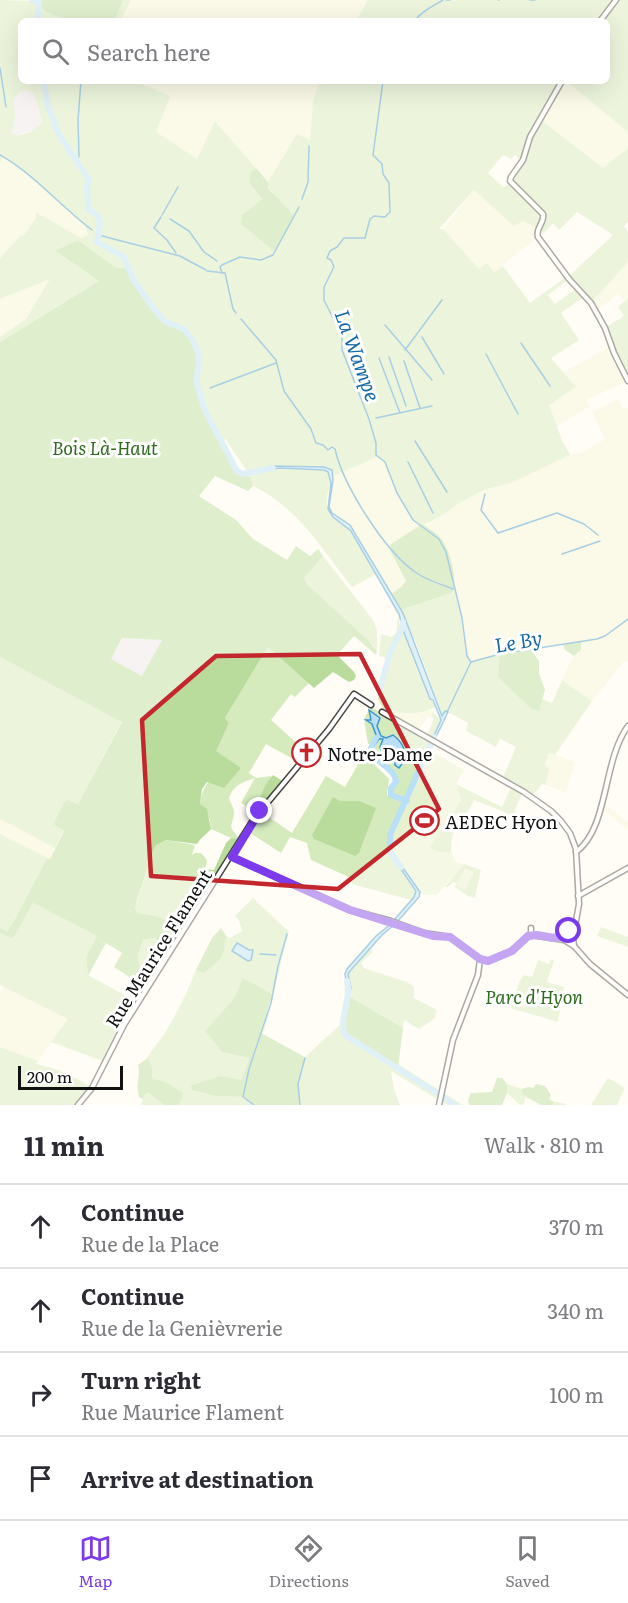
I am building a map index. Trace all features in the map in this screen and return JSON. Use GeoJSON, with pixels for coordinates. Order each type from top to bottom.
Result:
{"type":"FeatureCollection","features":[{"type":"Feature","properties":{"kind":"street"},"geometry":{"type":"LineString","coordinates":[[602,18],[616,0]]}},
{"type":"Feature","properties":{"kind":"street"},"geometry":{"type":"LineString","coordinates":[[560,84],[530,137],[523,160],[510,182],[543,214],[543,220],[537,230],[538,237],[569,279],[591,303],[605,328],[628,381]]}},
{"type":"Feature","properties":{"kind":"street","name":"Rue Maurice Flament"},"geometry":{"type":"LineString","coordinates":[[78,1105],[94,1084],[134,1009],[257,815],[329,729],[354,694],[371,705]]}},
{"type":"Feature","properties":{"kind":"street"},"geometry":{"type":"LineString","coordinates":[[382,712],[538,800],[551,811],[570,833],[576,852],[579,896],[572,940],[574,946],[591,964],[628,994]]}},
{"type":"Feature","properties":{"kind":"street"},"geometry":{"type":"LineString","coordinates":[[576,852],[592,834],[613,757],[628,726]]}},
{"type":"Feature","properties":{"kind":"street"},"geometry":{"type":"LineString","coordinates":[[232,857],[355,912],[391,921],[433,936],[450,937],[480,959],[488,961]]}},
{"type":"Feature","properties":{"kind":"street"},"geometry":{"type":"LineString","coordinates":[[579,896],[628,868]]}},
{"type":"Feature","properties":{"kind":"street"},"geometry":{"type":"LineString","coordinates":[[566,937],[575,924]]}},
{"type":"Feature","properties":{"kind":"street"},"geometry":{"type":"LineString","coordinates":[[478,975],[488,961],[512,951],[529,935],[531,928]]}},
{"type":"Feature","properties":{"kind":"street"},"geometry":{"type":"LineString","coordinates":[[529,935],[566,937],[572,940]]}},
{"type":"Feature","properties":{"kind":"street"},"geometry":{"type":"LineString","coordinates":[[566,937],[572,940]]}},
{"type":"Feature","properties":{"kind":"street"},"geometry":{"type":"LineString","coordinates":[[439,1105],[453,1040],[478,975],[480,959]]}},
{"type":"Feature","properties":{"kind":"highlighted area"},"geometry":{"type":"Polygon","coordinates":[[[360,654],[439,809],[338,889],[151,876],[142,720],[216,656],[360,654]]]}},
{"type":"Feature","properties":{"kind":"shaded area"},"geometry":{"type":"Polygon","coordinates":[[[131,0],[368,0],[405,18],[122,18],[131,0]]]}},
{"type":"Feature","properties":{"kind":"shaded area"},"geometry":{"type":"Polygon","coordinates":[[[135,84],[319,84],[313,101],[310,141],[297,135],[268,182],[216,121],[197,159],[155,132],[135,84]]]}},
{"type":"Feature","properties":{"kind":"shaded area"},"geometry":{"type":"Polygon","coordinates":[[[560,84],[570,84],[628,132],[628,148],[603,168],[540,119],[560,84]]]}},
{"type":"Feature","properties":{"kind":"shaded area"},"geometry":{"type":"Polygon","coordinates":[[[27,90],[34,94],[42,122],[36,129],[16,135],[10,134],[15,120],[14,99],[16,95],[27,90]]]}},
{"type":"Feature","properties":{"kind":"shaded area"},"geometry":{"type":"Polygon","coordinates":[[[4,157],[17,165],[85,225],[88,235],[81,238],[35,214],[36,218],[23,236],[21,235],[0,258],[0,162],[4,157]]]}},
{"type":"Feature","properties":{"kind":"shaded area"},"geometry":{"type":"Polygon","coordinates":[[[474,190],[488,202],[538,228],[538,237],[494,272],[479,269],[443,229],[474,190]]]}},
{"type":"Feature","properties":{"kind":"shaded area"},"geometry":{"type":"Polygon","coordinates":[[[628,262],[628,298],[625,301],[618,294],[596,311],[591,303],[628,262]]]}},
{"type":"Feature","properties":{"kind":"shaded area"},"geometry":{"type":"Polygon","coordinates":[[[51,278],[26,319],[0,337],[0,299],[51,278]]]}},
{"type":"Feature","properties":{"kind":"shaded area"},"geometry":{"type":"Polygon","coordinates":[[[611,346],[628,381],[586,400],[590,406],[556,427],[549,405],[575,387],[564,372],[611,346]]]}},
{"type":"Feature","properties":{"kind":"shaded area"},"geometry":{"type":"Polygon","coordinates":[[[618,399],[623,408],[628,408],[628,662],[625,660],[592,701],[562,680],[571,660],[579,653],[581,642],[500,654],[471,662],[467,656],[462,618],[454,590],[455,584],[448,552],[440,536],[422,524],[436,519],[484,490],[511,483],[570,455],[582,453],[605,439],[592,412],[618,399]]]}},
{"type":"Feature","properties":{"kind":"shaded area"},"geometry":{"type":"Polygon","coordinates":[[[377,457],[385,462],[419,526],[406,581],[391,594],[350,525],[332,513],[329,507],[333,476],[377,457]]]}},
{"type":"Feature","properties":{"kind":"shaded area"},"geometry":{"type":"Polygon","coordinates":[[[122,638],[162,640],[142,676],[111,659],[122,638]]]}},
{"type":"Feature","properties":{"kind":"shaded area"},"geometry":{"type":"Polygon","coordinates":[[[391,710],[408,715],[429,710],[433,712],[420,729],[389,713],[391,710]]]}},
{"type":"Feature","properties":{"kind":"shaded area"},"geometry":{"type":"Polygon","coordinates":[[[549,752],[575,762],[566,793],[546,785],[549,768],[545,766],[549,752]]]}},
{"type":"Feature","properties":{"kind":"shaded area"},"geometry":{"type":"Polygon","coordinates":[[[604,804],[628,822],[628,830],[603,810],[604,804]]]}},
{"type":"Feature","properties":{"kind":"shaded area"},"geometry":{"type":"Polygon","coordinates":[[[0,819],[55,848],[50,860],[0,834],[0,819]]]}},
{"type":"Feature","properties":{"kind":"shaded area"},"geometry":{"type":"Polygon","coordinates":[[[3,987],[68,1019],[38,1061],[0,1047],[0,993],[3,987]]]}},
{"type":"Feature","properties":{"kind":"green space"},"geometry":{"type":"Polygon","coordinates":[[[0,0],[39,1],[46,11],[64,18],[18,18],[18,84],[141,84],[170,96],[156,132],[197,159],[215,121],[256,168],[251,172],[262,199],[242,215],[275,252],[282,236],[273,192],[268,188],[268,182],[297,134],[310,140],[313,101],[319,84],[560,84],[540,119],[603,168],[628,148],[628,222],[624,226],[628,232],[628,262],[591,303],[585,296],[561,313],[579,340],[551,358],[576,387],[549,405],[570,455],[511,483],[484,490],[436,519],[419,526],[397,493],[385,463],[377,457],[333,476],[332,470],[324,467],[266,468],[267,470],[280,468],[324,470],[328,474],[330,482],[328,509],[333,516],[350,529],[377,574],[352,587],[320,544],[296,517],[283,505],[253,486],[251,477],[248,476],[225,439],[221,441],[205,411],[196,381],[199,365],[198,352],[184,329],[166,322],[154,309],[133,279],[129,269],[115,267],[78,240],[56,252],[99,281],[0,342],[0,337],[26,319],[50,279],[0,299],[0,258],[21,235],[23,236],[36,218],[35,212],[81,238],[88,235],[85,225],[17,165],[3,157],[0,162],[0,0]],[[27,90],[19,93],[14,99],[15,120],[11,134],[20,135],[28,132],[42,122],[34,94],[27,90]],[[503,155],[488,173],[503,187],[510,183],[522,161],[515,155],[511,159],[503,155]],[[474,190],[439,229],[443,229],[479,269],[487,263],[494,272],[503,266],[530,303],[568,277],[613,235],[577,212],[559,230],[553,223],[544,233],[539,229],[547,219],[543,220],[538,228],[523,221],[514,226],[474,190]],[[569,279],[548,295],[555,304],[577,288],[569,279]]]}},
{"type":"Feature","properties":{"kind":"green space"},"geometry":{"type":"Polygon","coordinates":[[[32,0],[123,0],[115,18],[64,18],[39,7],[39,1],[32,0]]]}},
{"type":"Feature","properties":{"kind":"green space"},"geometry":{"type":"Polygon","coordinates":[[[123,0],[131,0],[122,18],[114,18],[123,0]]]}},
{"type":"Feature","properties":{"kind":"green space"},"geometry":{"type":"Polygon","coordinates":[[[368,0],[628,0],[628,132],[570,84],[610,84],[610,18],[358,18],[368,0]]]}},
{"type":"Feature","properties":{"kind":"green space"},"geometry":{"type":"Polygon","coordinates":[[[256,168],[268,182],[268,188],[294,216],[275,252],[241,224],[242,215],[262,199],[249,182],[251,172],[256,168]]]}},
{"type":"Feature","properties":{"kind":"green space","name":"Bois Là-Haut"},"geometry":{"type":"Polygon","coordinates":[[[78,240],[115,267],[129,269],[148,304],[165,321],[189,335],[198,354],[199,367],[196,383],[205,412],[232,464],[239,474],[251,477],[253,486],[248,491],[215,476],[199,496],[236,520],[253,539],[287,560],[296,546],[310,556],[318,549],[323,556],[304,578],[308,585],[377,651],[376,655],[354,636],[337,655],[354,672],[356,676],[354,680],[349,682],[333,672],[314,688],[268,647],[225,718],[229,723],[216,751],[241,768],[224,788],[207,782],[202,789],[200,804],[207,809],[211,829],[197,844],[166,840],[155,846],[137,900],[135,908],[138,913],[163,919],[174,929],[188,909],[206,869],[214,870],[226,843],[231,838],[242,839],[160,969],[162,943],[153,938],[143,940],[138,956],[140,969],[134,980],[114,967],[122,953],[106,943],[88,976],[86,957],[97,936],[33,903],[13,939],[0,933],[0,928],[7,931],[12,924],[64,831],[53,824],[66,799],[78,804],[122,722],[0,657],[0,342],[99,281],[55,251],[78,240]],[[122,638],[111,659],[142,676],[162,640],[122,638]]]}},
{"type":"Feature","properties":{"kind":"green space"},"geometry":{"type":"Polygon","coordinates":[[[628,298],[628,381],[605,328],[624,316],[618,307],[628,298]]]}},
{"type":"Feature","properties":{"kind":"green space"},"geometry":{"type":"Polygon","coordinates":[[[422,524],[438,535],[446,546],[453,569],[454,590],[401,610],[391,594],[406,581],[391,552],[390,545],[422,524]]]}},
{"type":"Feature","properties":{"kind":"green space"},"geometry":{"type":"Polygon","coordinates":[[[323,556],[373,620],[377,630],[377,651],[308,585],[304,578],[323,556]]]}},
{"type":"Feature","properties":{"kind":"green space"},"geometry":{"type":"Polygon","coordinates":[[[384,589],[395,609],[398,616],[399,623],[397,637],[387,658],[379,656],[381,634],[391,637],[396,633],[398,617],[384,589]]]}},
{"type":"Feature","properties":{"kind":"green space"},"geometry":{"type":"Polygon","coordinates":[[[454,590],[462,618],[467,656],[471,662],[500,654],[499,678],[531,709],[538,711],[542,699],[552,703],[562,680],[592,701],[555,755],[549,753],[545,765],[549,768],[546,785],[542,784],[532,797],[523,792],[514,811],[531,822],[529,825],[474,800],[468,812],[459,817],[452,837],[451,852],[445,853],[429,848],[461,800],[456,784],[502,807],[512,785],[502,779],[516,747],[500,739],[496,747],[466,731],[468,723],[446,711],[443,717],[416,643],[401,610],[454,590]]]}},
{"type":"Feature","properties":{"kind":"green space"},"geometry":{"type":"Polygon","coordinates":[[[403,630],[430,698],[436,707],[414,713],[391,710],[389,713],[384,710],[378,699],[392,651],[403,630]]]}},
{"type":"Feature","properties":{"kind":"green space"},"geometry":{"type":"Polygon","coordinates":[[[581,641],[581,650],[574,656],[565,650],[563,645],[581,641]]]}},
{"type":"Feature","properties":{"kind":"green space"},"geometry":{"type":"Polygon","coordinates":[[[268,647],[309,683],[295,697],[291,694],[271,720],[308,753],[300,763],[266,744],[249,773],[256,778],[271,776],[260,811],[292,833],[326,776],[345,787],[364,754],[389,779],[387,795],[405,802],[405,810],[395,829],[393,852],[398,859],[396,862],[416,891],[411,900],[352,884],[351,878],[311,860],[307,843],[290,837],[281,853],[247,831],[242,839],[231,838],[211,829],[210,819],[200,804],[205,788],[218,776],[241,768],[215,752],[229,723],[225,718],[268,647]],[[255,778],[236,787],[229,798],[234,812],[231,827],[239,838],[255,812],[241,803],[255,778]]]}},
{"type":"Feature","properties":{"kind":"green space"},"geometry":{"type":"Polygon","coordinates":[[[531,650],[539,661],[539,673],[545,690],[539,711],[531,709],[498,677],[500,654],[531,650]]]}},
{"type":"Feature","properties":{"kind":"green space"},"geometry":{"type":"Polygon","coordinates":[[[0,657],[122,721],[78,804],[66,799],[53,824],[64,830],[55,848],[0,819],[0,657]]]}},
{"type":"Feature","properties":{"kind":"green space"},"geometry":{"type":"Polygon","coordinates":[[[371,706],[385,717],[431,743],[405,799],[393,795],[392,789],[397,783],[397,774],[377,757],[374,747],[368,744],[364,719],[371,706]]]}},
{"type":"Feature","properties":{"kind":"green space"},"geometry":{"type":"Polygon","coordinates":[[[433,712],[441,720],[433,737],[428,734],[434,718],[431,717],[433,712]]]}},
{"type":"Feature","properties":{"kind":"green space","name":"AEDEC Hyon"},"geometry":{"type":"Polygon","coordinates":[[[434,753],[464,770],[456,784],[461,800],[430,847],[438,853],[451,852],[457,863],[464,864],[437,895],[418,894],[399,866],[392,849],[392,841],[400,817],[431,754],[434,753]]]}},
{"type":"Feature","properties":{"kind":"green space"},"geometry":{"type":"Polygon","coordinates":[[[273,775],[284,782],[261,809],[259,802],[265,785],[273,775]]]}},
{"type":"Feature","properties":{"kind":"green space"},"geometry":{"type":"Polygon","coordinates":[[[333,797],[340,801],[359,801],[376,808],[359,853],[355,856],[314,839],[312,835],[333,797]]]}},
{"type":"Feature","properties":{"kind":"green space"},"geometry":{"type":"Polygon","coordinates":[[[0,834],[47,858],[8,931],[0,928],[0,834]]]}},
{"type":"Feature","properties":{"kind":"green space"},"geometry":{"type":"Polygon","coordinates":[[[166,840],[195,845],[192,855],[201,853],[207,860],[203,879],[195,897],[173,930],[167,921],[138,913],[135,908],[155,846],[166,840]]]}},
{"type":"Feature","properties":{"kind":"green space"},"geometry":{"type":"Polygon","coordinates":[[[464,864],[481,870],[475,898],[455,887],[456,883],[453,882],[445,887],[464,864]]]}},
{"type":"Feature","properties":{"kind":"green space"},"geometry":{"type":"Polygon","coordinates":[[[465,868],[474,872],[465,890],[456,886],[465,868]]]}},
{"type":"Feature","properties":{"kind":"green space"},"geometry":{"type":"Polygon","coordinates":[[[253,898],[289,932],[270,1008],[263,1033],[261,1034],[271,1003],[243,979],[235,997],[205,1031],[222,1052],[249,1058],[242,1081],[220,1076],[191,1085],[217,1096],[243,1097],[254,1105],[141,1105],[145,1064],[152,1050],[172,1020],[196,970],[203,973],[227,937],[230,938],[242,931],[235,916],[253,898]]]}},
{"type":"Feature","properties":{"kind":"green space"},"geometry":{"type":"Polygon","coordinates":[[[33,903],[97,936],[86,957],[88,975],[128,997],[131,1015],[105,1062],[51,1042],[68,1019],[0,985],[0,932],[13,939],[33,903]]]}},
{"type":"Feature","properties":{"kind":"green space"},"geometry":{"type":"Polygon","coordinates":[[[601,927],[628,937],[628,947],[597,936],[601,927]]]}},
{"type":"Feature","properties":{"kind":"green space"},"geometry":{"type":"Polygon","coordinates":[[[221,928],[227,937],[221,958],[203,973],[196,970],[212,938],[221,928]]]}},
{"type":"Feature","properties":{"kind":"green space"},"geometry":{"type":"Polygon","coordinates":[[[153,938],[162,943],[163,949],[157,972],[148,988],[134,980],[140,969],[138,956],[143,940],[153,938]]]}},
{"type":"Feature","properties":{"kind":"green space"},"geometry":{"type":"Polygon","coordinates":[[[372,945],[372,953],[361,963],[364,968],[407,982],[414,987],[414,998],[437,1010],[434,1019],[419,1029],[404,1020],[403,1028],[351,997],[348,974],[372,945]]]}},
{"type":"Feature","properties":{"kind":"green space","name":"Parc d'Hyon"},"geometry":{"type":"Polygon","coordinates":[[[551,959],[554,961],[547,982],[564,987],[558,1022],[510,1008],[524,975],[532,977],[538,960],[549,964],[551,959]]]}},
{"type":"Feature","properties":{"kind":"green space"},"geometry":{"type":"Polygon","coordinates":[[[243,978],[272,994],[261,1033],[305,1057],[298,1084],[300,1105],[254,1105],[243,1097],[217,1096],[192,1090],[191,1085],[220,1076],[242,1080],[249,1058],[222,1052],[205,1031],[235,997],[243,978]]]}},
{"type":"Feature","properties":{"kind":"green space"},"geometry":{"type":"Polygon","coordinates":[[[521,992],[531,996],[526,1008],[516,1004],[521,992]]]}},
{"type":"Feature","properties":{"kind":"green space"},"geometry":{"type":"Polygon","coordinates":[[[349,996],[403,1028],[398,1068],[345,1035],[343,1026],[349,996]]]}},
{"type":"Feature","properties":{"kind":"green space"},"geometry":{"type":"Polygon","coordinates":[[[343,1022],[348,1038],[398,1067],[398,1064],[463,1105],[447,1105],[391,1071],[400,1105],[300,1105],[298,1084],[305,1057],[343,1022]]]}},
{"type":"Feature","properties":{"kind":"green space"},"geometry":{"type":"Polygon","coordinates":[[[0,1047],[38,1061],[36,1064],[65,1073],[92,1088],[78,1105],[0,1105],[0,1047]]]}},
{"type":"Feature","properties":{"kind":"green space"},"geometry":{"type":"Polygon","coordinates":[[[148,1058],[152,1068],[152,1079],[163,1081],[182,1092],[178,1105],[164,1105],[148,1092],[143,1099],[139,1097],[138,1065],[148,1058]]]}},
{"type":"Feature","properties":{"kind":"green space"},"geometry":{"type":"Polygon","coordinates":[[[497,1078],[502,1078],[507,1084],[507,1093],[502,1105],[469,1105],[468,1100],[471,1093],[492,1092],[497,1078]]]}},
{"type":"Feature","properties":{"kind":"green space"},"geometry":{"type":"Polygon","coordinates":[[[608,1078],[625,1088],[617,1105],[591,1105],[608,1078]]]}},
{"type":"Feature","properties":{"kind":"green space"},"geometry":{"type":"Polygon","coordinates":[[[507,1084],[522,1089],[533,1088],[537,1084],[545,1086],[551,1095],[549,1100],[567,1105],[541,1105],[525,1097],[524,1104],[520,1105],[507,1093],[507,1084]]]}},
{"type":"Feature","properties":{"kind":"green space"},"geometry":{"type":"Polygon","coordinates":[[[537,1084],[545,1086],[551,1095],[549,1099],[554,1102],[553,1105],[541,1105],[523,1094],[522,1089],[533,1088],[537,1084]]]}},
{"type":"Feature","properties":{"kind":"water"},"geometry":{"type":"Polygon","coordinates":[[[271,466],[324,467],[332,470],[333,480],[329,507],[332,513],[350,525],[403,613],[442,716],[445,711],[448,712],[434,741],[432,740],[441,720],[433,700],[430,699],[399,614],[351,531],[333,517],[328,509],[331,483],[328,472],[280,468],[266,470],[271,466]]]}},
{"type":"Feature","properties":{"kind":"water"},"geometry":{"type":"Polygon","coordinates":[[[369,710],[380,718],[377,726],[381,736],[386,738],[393,735],[403,746],[405,755],[399,768],[395,765],[395,758],[381,750],[383,739],[379,739],[374,746],[371,744],[376,735],[372,724],[366,720],[371,720],[369,710]]]}},
{"type":"Feature","properties":{"kind":"water"},"geometry":{"type":"Polygon","coordinates":[[[398,861],[420,892],[419,897],[398,921],[394,920],[414,897],[416,891],[396,862],[398,861]]]}},
{"type":"Feature","properties":{"kind":"water"},"geometry":{"type":"Polygon","coordinates":[[[391,924],[394,925],[350,971],[348,974],[351,988],[347,988],[345,974],[347,969],[376,936],[391,924]]]}},
{"type":"Feature","properties":{"kind":"water"},"geometry":{"type":"Polygon","coordinates":[[[237,943],[253,950],[251,960],[248,961],[232,951],[237,943]]]}},
{"type":"Feature","properties":{"kind":"waterway"},"geometry":{"type":"LineString","coordinates":[[32,0],[39,1],[36,18]]}},
{"type":"Feature","properties":{"kind":"waterway","name":"La Wampe"},"geometry":{"type":"LineString","coordinates":[[417,18],[443,0]]}},
{"type":"Feature","properties":{"kind":"waterway","name":"La Wampe"},"geometry":{"type":"LineString","coordinates":[[530,0],[535,0]]}},
{"type":"Feature","properties":{"kind":"waterway"},"geometry":{"type":"LineString","coordinates":[[0,68],[6,107]]}},
{"type":"Feature","properties":{"kind":"waterway"},"geometry":{"type":"LineString","coordinates":[[44,84],[47,103],[58,133],[89,180],[88,209],[97,215],[100,223],[97,242],[124,257],[133,279],[154,309],[166,322],[184,329],[192,339],[198,352],[199,365],[196,381],[205,411],[237,471],[243,474],[273,468]]}},
{"type":"Feature","properties":{"kind":"waterway"},"geometry":{"type":"LineString","coordinates":[[79,157],[78,120],[81,84]]}},
{"type":"Feature","properties":{"kind":"waterway","name":"La Wampe"},"geometry":{"type":"LineString","coordinates":[[383,84],[373,155],[382,164],[383,174],[389,183],[390,212],[385,217],[374,216],[370,219],[365,238],[344,238],[337,247],[330,251],[327,258],[331,260],[334,267],[324,287],[324,300],[342,336],[342,350],[369,419],[376,443],[376,455],[385,462],[397,493],[413,520],[439,539],[446,552],[462,618],[467,656],[471,662]]}},
{"type":"Feature","properties":{"kind":"waterway"},"geometry":{"type":"LineString","coordinates":[[302,199],[308,182],[309,146]]}},
{"type":"Feature","properties":{"kind":"waterway"},"geometry":{"type":"LineString","coordinates":[[0,155],[36,181],[92,230]]}},
{"type":"Feature","properties":{"kind":"waterway"},"geometry":{"type":"LineString","coordinates":[[162,215],[178,187]]}},
{"type":"Feature","properties":{"kind":"waterway"},"geometry":{"type":"LineString","coordinates":[[222,273],[220,267],[222,265],[240,257],[261,260],[273,255],[299,207]]}},
{"type":"Feature","properties":{"kind":"waterway"},"geometry":{"type":"LineString","coordinates":[[161,217],[154,228],[167,240],[176,253]]}},
{"type":"Feature","properties":{"kind":"waterway"},"geometry":{"type":"LineString","coordinates":[[170,219],[189,231],[204,252],[217,261]]}},
{"type":"Feature","properties":{"kind":"waterway"},"geometry":{"type":"LineString","coordinates":[[102,236],[180,256],[206,270]]}},
{"type":"Feature","properties":{"kind":"waterway"},"geometry":{"type":"LineString","coordinates":[[207,271],[225,273],[233,309],[236,313]]}},
{"type":"Feature","properties":{"kind":"waterway"},"geometry":{"type":"LineString","coordinates":[[405,350],[442,300]]}},
{"type":"Feature","properties":{"kind":"waterway"},"geometry":{"type":"LineString","coordinates":[[241,319],[276,360],[284,391],[311,429],[316,443],[328,450],[332,447],[335,449],[339,464],[356,498],[378,533],[403,562],[415,572],[428,580],[453,589]]}},
{"type":"Feature","properties":{"kind":"waterway"},"geometry":{"type":"LineString","coordinates":[[385,325],[432,380]]}},
{"type":"Feature","properties":{"kind":"waterway"},"geometry":{"type":"LineString","coordinates":[[422,337],[444,374]]}},
{"type":"Feature","properties":{"kind":"waterway"},"geometry":{"type":"LineString","coordinates":[[521,343],[550,386]]}},
{"type":"Feature","properties":{"kind":"waterway"},"geometry":{"type":"LineString","coordinates":[[486,354],[518,414]]}},
{"type":"Feature","properties":{"kind":"waterway"},"geometry":{"type":"LineString","coordinates":[[389,357],[406,406]]}},
{"type":"Feature","properties":{"kind":"waterway"},"geometry":{"type":"LineString","coordinates":[[379,358],[400,413]]}},
{"type":"Feature","properties":{"kind":"waterway"},"geometry":{"type":"LineString","coordinates":[[404,361],[420,408]]}},
{"type":"Feature","properties":{"kind":"waterway"},"geometry":{"type":"LineString","coordinates":[[210,388],[276,363]]}},
{"type":"Feature","properties":{"kind":"waterway"},"geometry":{"type":"LineString","coordinates":[[376,418],[432,406]]}},
{"type":"Feature","properties":{"kind":"waterway"},"geometry":{"type":"LineString","coordinates":[[415,441],[447,492]]}},
{"type":"Feature","properties":{"kind":"waterway"},"geometry":{"type":"LineString","coordinates":[[408,462],[433,513]]}},
{"type":"Feature","properties":{"kind":"waterway"},"geometry":{"type":"LineString","coordinates":[[485,494],[481,510],[498,533],[557,513],[584,524],[598,535]]}},
{"type":"Feature","properties":{"kind":"waterway"},"geometry":{"type":"LineString","coordinates":[[562,554],[600,541]]}},
{"type":"Feature","properties":{"kind":"waterway","name":"Le By"},"geometry":{"type":"LineString","coordinates":[[447,712],[471,662],[500,654],[597,639],[605,636],[628,619]]}},
{"type":"Feature","properties":{"kind":"waterway"},"geometry":{"type":"LineString","coordinates":[[380,688],[390,653],[403,622]]}},
{"type":"Feature","properties":{"kind":"waterway"},"geometry":{"type":"LineString","coordinates":[[401,867],[390,852],[390,835],[434,737]]}},
{"type":"Feature","properties":{"kind":"waterway"},"geometry":{"type":"LineString","coordinates":[[376,738],[371,748],[373,753],[395,777],[396,782],[391,788],[391,795],[407,801]]}},
{"type":"Feature","properties":{"kind":"waterway"},"geometry":{"type":"LineString","coordinates":[[254,1105],[243,1097],[249,1069],[271,1003],[287,934]]}},
{"type":"Feature","properties":{"kind":"waterway"},"geometry":{"type":"LineString","coordinates":[[260,954],[276,955]]}},
{"type":"Feature","properties":{"kind":"waterway"},"geometry":{"type":"LineString","coordinates":[[347,981],[348,995],[343,1022],[345,1035],[437,1093]]}},
{"type":"Feature","properties":{"kind":"waterway"},"geometry":{"type":"LineString","coordinates":[[300,1105],[298,1084],[305,1058]]}},
{"type":"Feature","properties":{"kind":"waterway"},"geometry":{"type":"LineString","coordinates":[[445,1098],[455,1105]]}},
{"type":"Feature","properties":{"kind":"place","name":"Notre-Dame"},"geometry":{"type":"Point","coordinates":[306,753]}},
{"type":"Feature","properties":{"kind":"place","name":"AEDEC Hyon"},"geometry":{"type":"Point","coordinates":[424,821]}},
{"type":"Feature","properties":{"kind":"route"},"geometry":{"type":"LineString","coordinates":[[260,811],[232,857],[326,901],[433,936],[450,937],[480,959],[488,961],[512,951],[528,936],[534,934],[554,938],[565,936],[569,931]]}}]}
